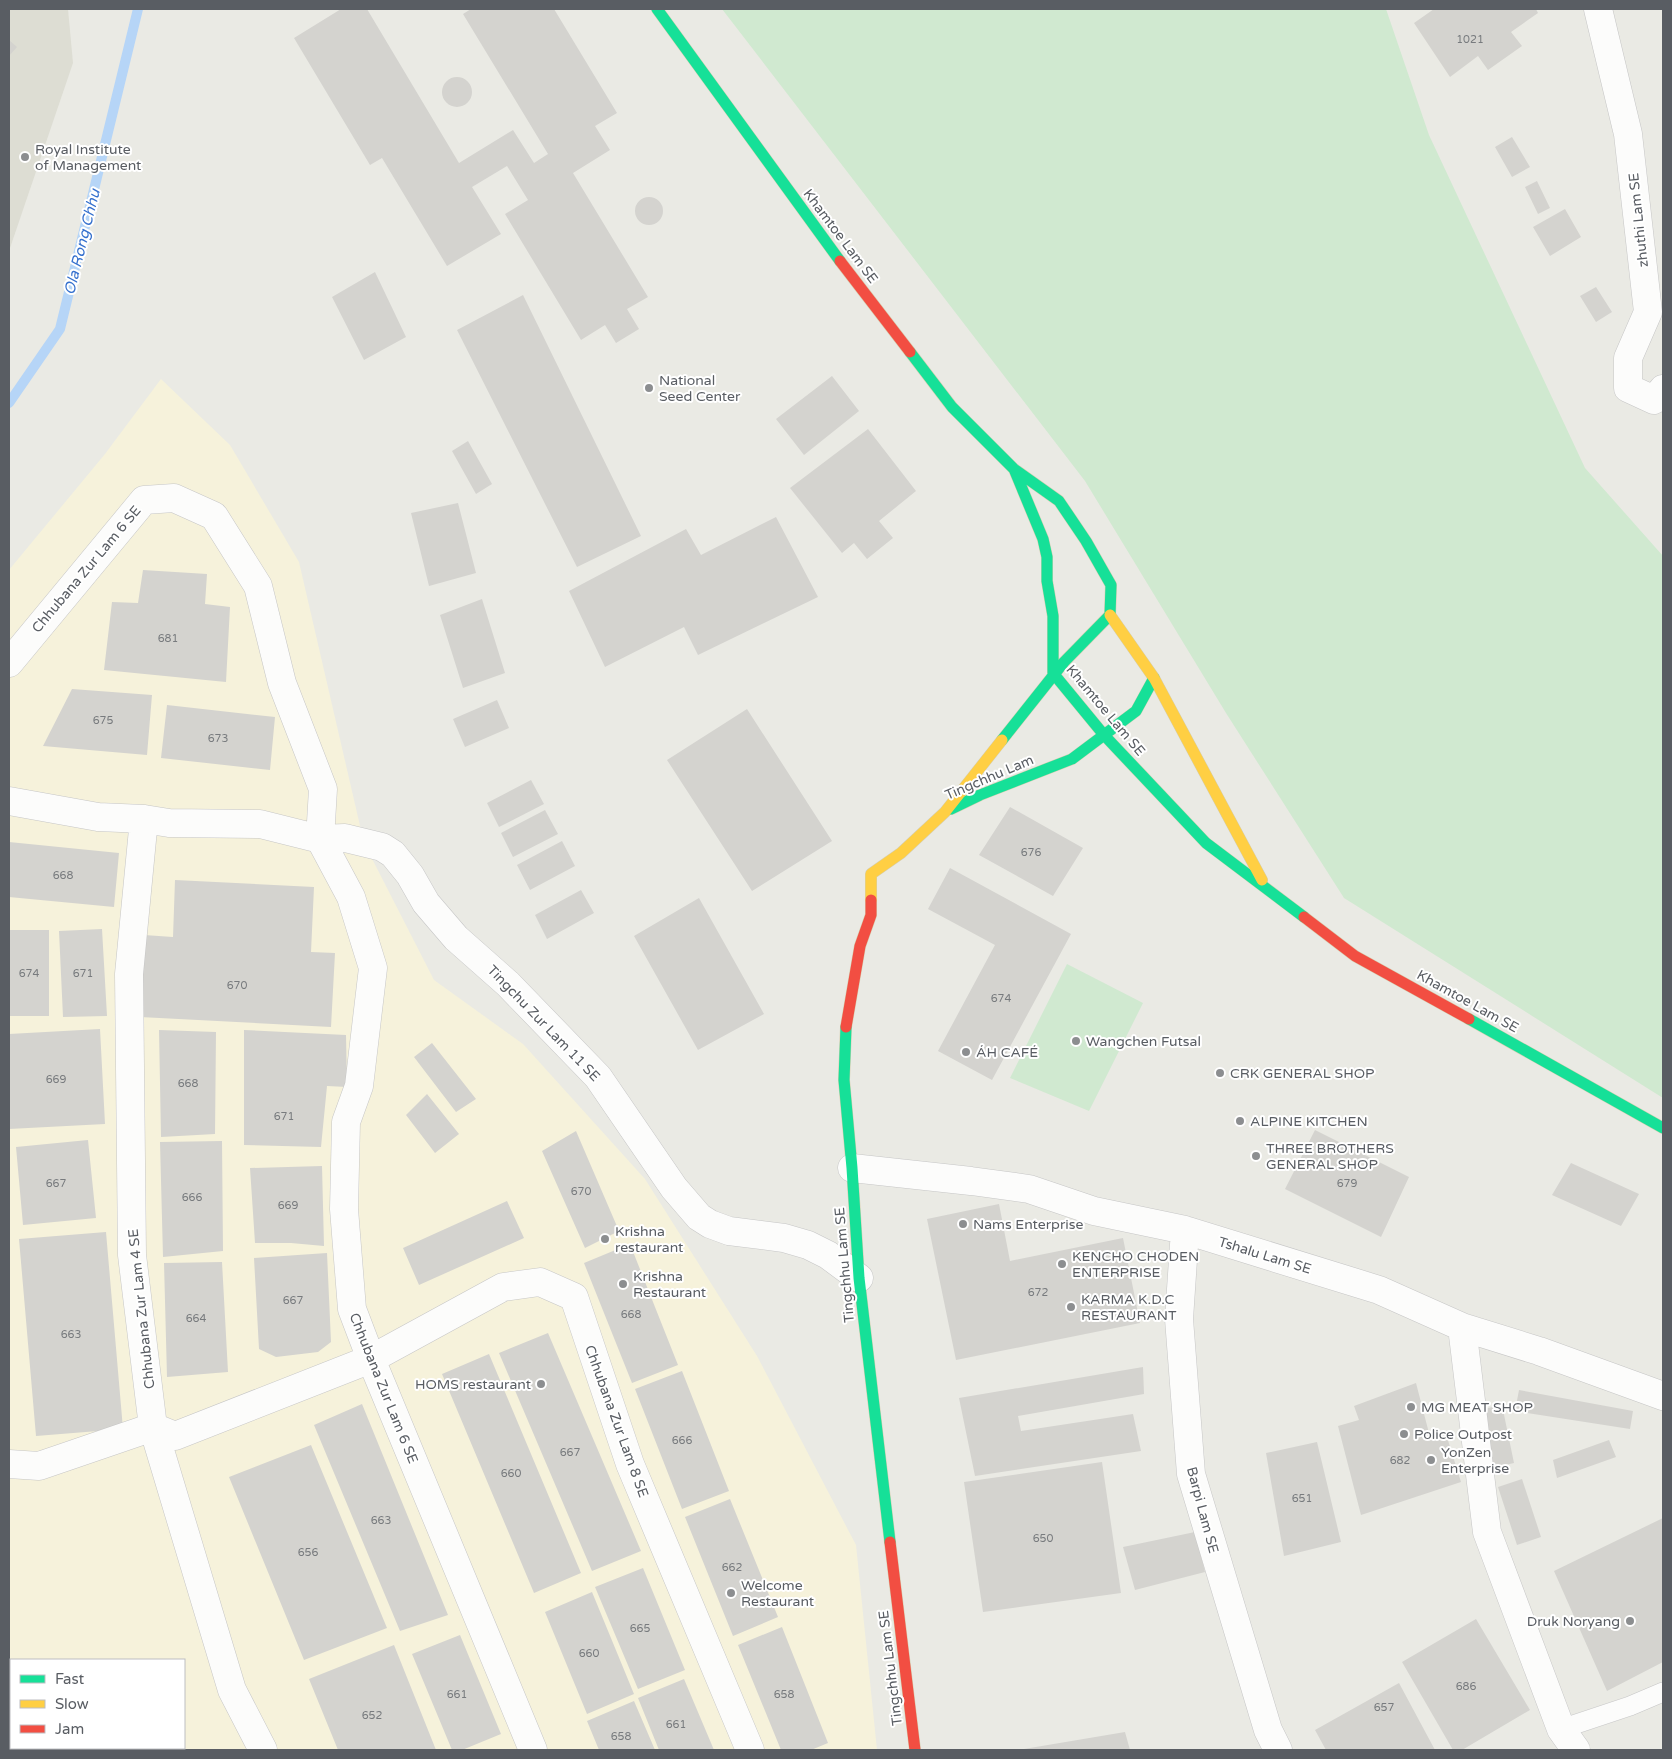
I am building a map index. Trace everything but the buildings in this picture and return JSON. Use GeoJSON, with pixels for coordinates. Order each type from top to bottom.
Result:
{"type":"FeatureCollection","features":[{"type":"Feature","properties":{"kind":"main road","name":"Khamtoe Lam SE"},"geometry":{"type":"LineString","coordinates":[[657,9],[835,254],[952,407],[1014,469],[1059,502],[1086,541],[1111,585],[1110,615],[1154,678],[1267,888]]}},
{"type":"Feature","properties":{"kind":"main road","name":"Khamtoe Lam SE"},"geometry":{"type":"LineString","coordinates":[[1014,469],[1043,539],[1053,616],[1053,673],[1104,735],[1206,842],[1355,956],[1663,1128]]}},
{"type":"Feature","properties":{"kind":"main road","name":"Tingchhu Lam"},"geometry":{"type":"LineString","coordinates":[[945,812],[1053,673],[1076,647],[1110,615]]}},
{"type":"Feature","properties":{"kind":"main road","name":"Tingchhu Lam"},"geometry":{"type":"LineString","coordinates":[[945,812],[980,794],[1072,759],[1136,712],[1154,678]]}},
{"type":"Feature","properties":{"kind":"main road","name":"Tingchhu Lam SE"},"geometry":{"type":"LineString","coordinates":[[915,1750],[859,1278],[844,1080],[845,1030],[860,946],[871,915],[871,874],[901,853],[945,812]]}},
{"type":"Feature","properties":{"kind":"street","name":"zhuthi Lam SE"},"geometry":{"type":"LineString","coordinates":[[1598,9],[1628,134],[1648,312],[1628,358],[1628,388],[1654,400],[1663,389]]}},
{"type":"Feature","properties":{"kind":"street","name":"Chhubana Zur Lam 6 SE"},"geometry":{"type":"LineString","coordinates":[[9,663],[144,500],[174,498],[214,516],[258,586],[282,683],[323,789],[320,840],[351,897],[373,968],[359,1086],[346,1122],[344,1209],[352,1309],[533,1750]]}},
{"type":"Feature","properties":{"kind":"street","name":"Tingchu Zur Lam 11 SE"},"geometry":{"type":"LineString","coordinates":[[9,801],[98,817],[144,819],[168,823],[260,824],[320,840],[345,838],[382,847],[393,854],[410,875],[426,903],[456,938],[508,984],[598,1077],[674,1188],[699,1217],[710,1224],[729,1231],[778,1237],[808,1245],[828,1255],[859,1278]]}},
{"type":"Feature","properties":{"kind":"street","name":"Chhubana Zur Lam 4 SE"},"geometry":{"type":"LineString","coordinates":[[144,819],[129,974],[132,1255],[152,1427],[232,1690],[264,1750]]}},
{"type":"Feature","properties":{"kind":"street","name":"Tshalu Lam SE"},"geometry":{"type":"LineString","coordinates":[[852,1168],[1029,1189],[1094,1211],[1185,1230],[1379,1290],[1462,1327],[1539,1351],[1663,1396]]}},
{"type":"Feature","properties":{"kind":"street","name":"Barpi Lam SE"},"geometry":{"type":"LineString","coordinates":[[1185,1230],[1179,1319],[1191,1474],[1268,1730],[1278,1750]]}},
{"type":"Feature","properties":{"kind":"street","name":"Chhubana Zur Lam 8 SE"},"geometry":{"type":"LineString","coordinates":[[152,1427],[175,1436],[371,1359],[503,1287],[540,1282],[574,1297],[630,1464],[750,1750]]}},
{"type":"Feature","properties":{"kind":"street"},"geometry":{"type":"LineString","coordinates":[[1462,1327],[1487,1532],[1569,1740]]}},
{"type":"Feature","properties":{"kind":"street"},"geometry":{"type":"LineString","coordinates":[[9,1464],[40,1466],[152,1427]]}},
{"type":"Feature","properties":{"kind":"lane"},"geometry":{"type":"LineString","coordinates":[[1569,1740],[1630,1706],[1663,1692]]}},
{"type":"Feature","properties":{"kind":"shaded area","name":"Royal Institute of Management"},"geometry":{"type":"Polygon","coordinates":[[[9,9],[68,9],[73,63],[9,251],[9,9]]]}},
{"type":"Feature","properties":{"kind":"shaded area"},"geometry":{"type":"Polygon","coordinates":[[[161,379],[230,445],[299,562],[364,843],[434,980],[523,1044],[645,1179],[757,1356],[856,1545],[877,1750],[51,1750],[185,1749],[185,1659],[10,1659],[10,1684],[9,570],[105,454],[161,379]]]}},
{"type":"Feature","properties":{"kind":"green space"},"geometry":{"type":"Polygon","coordinates":[[[722,9],[1386,9],[1429,135],[1585,468],[1663,556],[1663,1098],[1344,898],[1226,713],[1085,481],[722,9]]]}},
{"type":"Feature","properties":{"kind":"green space","name":"Wangchen Futsal"},"geometry":{"type":"Polygon","coordinates":[[[1067,964],[1143,1003],[1089,1111],[1010,1078],[1067,964]]]}},
{"type":"Feature","properties":{"kind":"waterway","name":"Ola Rong Chhu"},"geometry":{"type":"LineString","coordinates":[[9,403],[60,329],[138,9]]}},
{"type":"Feature","properties":{"kind":"traffic: fast"},"geometry":{"type":"LineString","coordinates":[[657,9],[840,261]]}},
{"type":"Feature","properties":{"kind":"traffic: fast"},"geometry":{"type":"LineString","coordinates":[[910,352],[952,407],[1014,469],[1059,501],[1086,541],[1111,585],[1110,615]]}},
{"type":"Feature","properties":{"kind":"traffic: fast"},"geometry":{"type":"LineString","coordinates":[[1014,469],[1043,539],[1047,557],[1047,581],[1053,616],[1053,673],[1104,735],[1206,843],[1304,917]]}},
{"type":"Feature","properties":{"kind":"traffic: fast"},"geometry":{"type":"LineString","coordinates":[[1002,740],[1064,662],[1110,615]]}},
{"type":"Feature","properties":{"kind":"traffic: fast"},"geometry":{"type":"LineString","coordinates":[[951,809],[980,795],[1072,759],[1136,711],[1154,678]]}},
{"type":"Feature","properties":{"kind":"traffic: fast"},"geometry":{"type":"LineString","coordinates":[[1469,1019],[1663,1128]]}},
{"type":"Feature","properties":{"kind":"traffic: fast"},"geometry":{"type":"LineString","coordinates":[[846,1027],[844,1080],[859,1278],[890,1542]]}},
{"type":"Feature","properties":{"kind":"traffic: slow"},"geometry":{"type":"LineString","coordinates":[[1110,615],[1154,678],[1262,880]]}},
{"type":"Feature","properties":{"kind":"traffic: slow"},"geometry":{"type":"LineString","coordinates":[[871,900],[871,874],[901,853],[945,812],[1002,740]]}},
{"type":"Feature","properties":{"kind":"traffic: jam"},"geometry":{"type":"LineString","coordinates":[[840,261],[910,352]]}},
{"type":"Feature","properties":{"kind":"traffic: jam"},"geometry":{"type":"LineString","coordinates":[[846,1027],[860,946],[871,915],[871,900]]}},
{"type":"Feature","properties":{"kind":"traffic: jam"},"geometry":{"type":"LineString","coordinates":[[1304,917],[1355,956],[1469,1019]]}},
{"type":"Feature","properties":{"kind":"traffic: jam"},"geometry":{"type":"LineString","coordinates":[[890,1542],[915,1750]]}},
{"type":"Feature","properties":{"kind":"place","name":"Royal Institute of Management"},"geometry":{"type":"Point","coordinates":[25,157]}},
{"type":"Feature","properties":{"kind":"place","name":"National Seed Center"},"geometry":{"type":"Point","coordinates":[649,388]}},
{"type":"Feature","properties":{"kind":"place","name":"Wangchen Futsal"},"geometry":{"type":"Point","coordinates":[1076,1041]}},
{"type":"Feature","properties":{"kind":"place","name":"ÁH CAFÉ"},"geometry":{"type":"Point","coordinates":[966,1052]}},
{"type":"Feature","properties":{"kind":"place","name":"CRK GENERAL SHOP"},"geometry":{"type":"Point","coordinates":[1220,1073]}},
{"type":"Feature","properties":{"kind":"place","name":"ALPINE KITCHEN"},"geometry":{"type":"Point","coordinates":[1240,1121]}},
{"type":"Feature","properties":{"kind":"place","name":"THREE BROTHERS GENERAL SHOP"},"geometry":{"type":"Point","coordinates":[1256,1156]}},
{"type":"Feature","properties":{"kind":"place","name":"Nams Enterprise"},"geometry":{"type":"Point","coordinates":[963,1224]}},
{"type":"Feature","properties":{"kind":"place","name":"Krishna restaurant"},"geometry":{"type":"Point","coordinates":[605,1239]}},
{"type":"Feature","properties":{"kind":"place","name":"KENCHO CHODEN ENTERPRISE"},"geometry":{"type":"Point","coordinates":[1062,1264]}},
{"type":"Feature","properties":{"kind":"place","name":"Krishna Restaurant"},"geometry":{"type":"Point","coordinates":[623,1284]}},
{"type":"Feature","properties":{"kind":"place","name":"KARMA K.D.C RESTAURANT"},"geometry":{"type":"Point","coordinates":[1071,1307]}},
{"type":"Feature","properties":{"kind":"place","name":"HOMS restaurant"},"geometry":{"type":"Point","coordinates":[541,1384]}},
{"type":"Feature","properties":{"kind":"place","name":"MG MEAT SHOP"},"geometry":{"type":"Point","coordinates":[1411,1407]}},
{"type":"Feature","properties":{"kind":"place","name":"Police Outpost"},"geometry":{"type":"Point","coordinates":[1404,1434]}},
{"type":"Feature","properties":{"kind":"place","name":"YonZen Enterprise"},"geometry":{"type":"Point","coordinates":[1431,1460]}},
{"type":"Feature","properties":{"kind":"place","name":"Welcome Restaurant"},"geometry":{"type":"Point","coordinates":[731,1593]}},
{"type":"Feature","properties":{"kind":"place","name":"Druk Noryang"},"geometry":{"type":"Point","coordinates":[1630,1621]}}]}
